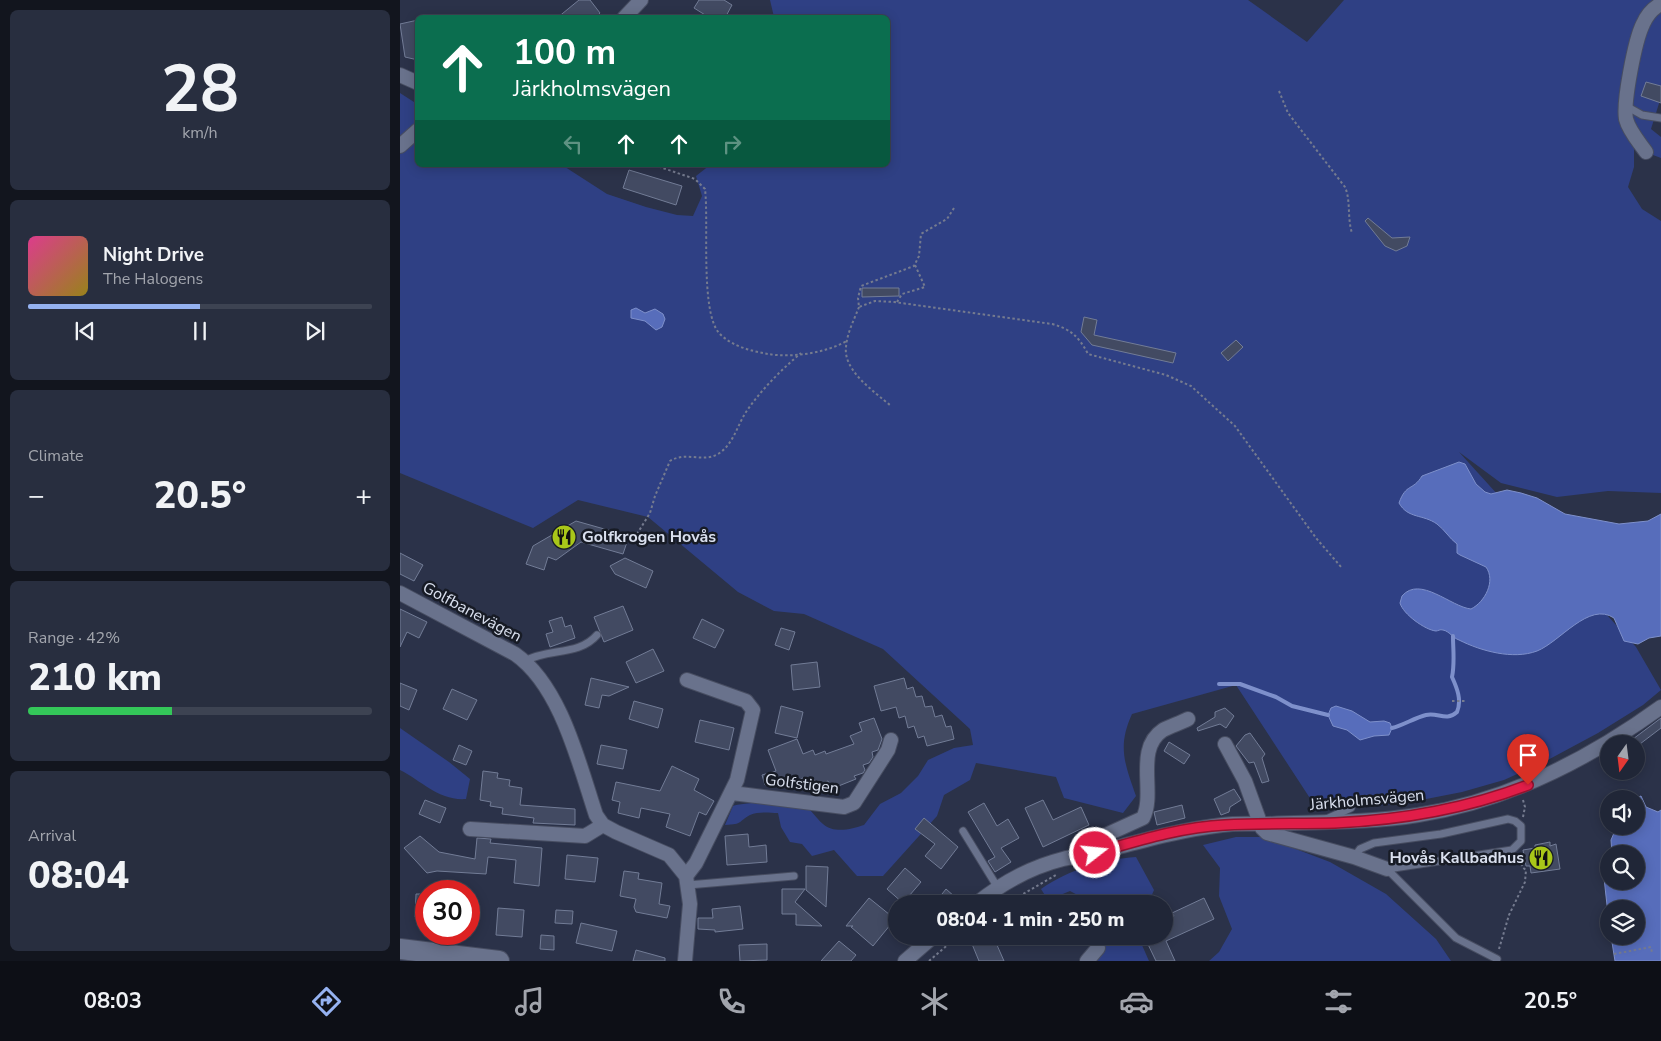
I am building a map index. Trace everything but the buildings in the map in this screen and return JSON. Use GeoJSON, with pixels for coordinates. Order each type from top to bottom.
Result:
{"type":"FeatureCollection","features":[{"type":"Feature","properties":{"kind":"street"},"geometry":{"type":"LineString","coordinates":[[627,15],[641,0]]}},
{"type":"Feature","properties":{"kind":"street"},"geometry":{"type":"LineString","coordinates":[[1646,152],[1630,128],[1626,118],[1626,106],[1637,42],[1643,24],[1654,8],[1661,4]]}},
{"type":"Feature","properties":{"kind":"street"},"geometry":{"type":"LineString","coordinates":[[400,75],[415,82]]}},
{"type":"Feature","properties":{"kind":"street"},"geometry":{"type":"LineString","coordinates":[[400,146],[415,133]]}},
{"type":"Feature","properties":{"kind":"street","name":"Golfbanevägen"},"geometry":{"type":"LineString","coordinates":[[400,593],[494,642],[525,661],[539,678],[562,718],[596,815],[603,825]]}},
{"type":"Feature","properties":{"kind":"street"},"geometry":{"type":"LineString","coordinates":[[687,680],[751,705],[752,714],[743,758],[732,793],[708,834],[687,881]]}},
{"type":"Feature","properties":{"kind":"street","name":"Järkholmsvägen"},"geometry":{"type":"LineString","coordinates":[[988,895],[1041,866],[1079,855],[1095,853],[1188,830],[1223,825],[1324,823],[1419,815],[1518,788],[1606,744],[1661,707]]}},
{"type":"Feature","properties":{"kind":"street"},"geometry":{"type":"LineString","coordinates":[[1079,855],[1086,844],[1138,822],[1143,818],[1148,809],[1147,767],[1154,740],[1162,731],[1188,719]]}},
{"type":"Feature","properties":{"kind":"street","name":"Golfstigen"},"geometry":{"type":"LineString","coordinates":[[732,793],[844,807],[854,802],[888,750],[891,740]]}},
{"type":"Feature","properties":{"kind":"street"},"geometry":{"type":"LineString","coordinates":[[1226,744],[1245,781],[1260,824],[1267,833],[1354,856],[1387,869]]}},
{"type":"Feature","properties":{"kind":"street"},"geometry":{"type":"LineString","coordinates":[[470,829],[585,836],[603,825],[669,855],[687,881],[690,904],[685,961]]}},
{"type":"Feature","properties":{"kind":"street"},"geometry":{"type":"LineString","coordinates":[[905,961],[924,945]]}},
{"type":"Feature","properties":{"kind":"street"},"geometry":{"type":"LineString","coordinates":[[1087,961],[1098,948]]}},
{"type":"Feature","properties":{"kind":"street"},"geometry":{"type":"LineString","coordinates":[[400,949],[499,961]]}},
{"type":"Feature","properties":{"kind":"lane"},"geometry":{"type":"LineString","coordinates":[[1626,106],[1642,115],[1661,118]]}},
{"type":"Feature","properties":{"kind":"lane"},"geometry":{"type":"LineString","coordinates":[[525,661],[537,654],[587,646],[597,635]]}},
{"type":"Feature","properties":{"kind":"lane"},"geometry":{"type":"LineString","coordinates":[[1324,823],[1324,819],[1328,816],[1351,808]]}},
{"type":"Feature","properties":{"kind":"lane"},"geometry":{"type":"LineString","coordinates":[[1354,856],[1360,849],[1374,844],[1441,834],[1508,820],[1515,821],[1521,826],[1521,842],[1512,850],[1387,869]]}},
{"type":"Feature","properties":{"kind":"lane"},"geometry":{"type":"LineString","coordinates":[[963,831],[998,888]]}},
{"type":"Feature","properties":{"kind":"lane"},"geometry":{"type":"LineString","coordinates":[[1387,869],[1456,938],[1497,959]]}},
{"type":"Feature","properties":{"kind":"lane"},"geometry":{"type":"LineString","coordinates":[[687,881],[794,876]]}},
{"type":"Feature","properties":{"kind":"path"},"geometry":{"type":"LineString","coordinates":[[1279,91],[1288,113],[1345,187],[1348,194],[1349,222],[1352,233]]}},
{"type":"Feature","properties":{"kind":"path"},"geometry":{"type":"LineString","coordinates":[[660,167],[695,179],[705,189],[709,305],[718,332],[733,344],[760,353],[786,355],[835,347],[847,341]]}},
{"type":"Feature","properties":{"kind":"path"},"geometry":{"type":"LineString","coordinates":[[891,406],[848,363],[845,353],[847,341],[859,307],[858,298],[861,286],[899,273],[915,264],[919,256],[921,234],[946,219],[954,208]]}},
{"type":"Feature","properties":{"kind":"path"},"geometry":{"type":"LineString","coordinates":[[897,302],[902,294],[925,287],[915,264]]}},
{"type":"Feature","properties":{"kind":"path"},"geometry":{"type":"LineString","coordinates":[[859,307],[875,301],[897,302],[1052,324],[1069,330],[1080,339],[1088,354],[1166,376],[1191,386],[1235,426],[1301,518],[1342,568]]}},
{"type":"Feature","properties":{"kind":"path"},"geometry":{"type":"LineString","coordinates":[[637,534],[650,513],[670,461],[685,455],[709,456],[719,454],[728,445],[745,414],[768,384],[801,353]]}},
{"type":"Feature","properties":{"kind":"path"},"geometry":{"type":"LineString","coordinates":[[1452,701],[1466,700]]}},
{"type":"Feature","properties":{"kind":"path"},"geometry":{"type":"LineString","coordinates":[[1521,826],[1525,811],[1523,800]]}},
{"type":"Feature","properties":{"kind":"path"},"geometry":{"type":"LineString","coordinates":[[1497,959],[1509,914],[1527,875],[1526,870],[1522,867],[1521,842]]}},
{"type":"Feature","properties":{"kind":"path"},"geometry":{"type":"LineString","coordinates":[[1650,942],[1652,953]]}},
{"type":"Feature","properties":{"kind":"path"},"geometry":{"type":"LineString","coordinates":[[929,961],[948,945]]}},
{"type":"Feature","properties":{"kind":"path"},"geometry":{"type":"LineString","coordinates":[[1614,954],[1651,947]]}},
{"type":"Feature","properties":{"kind":"shaded area"},"geometry":{"type":"Polygon","coordinates":[[[770,0],[1248,0],[1307,42],[1344,0],[1661,0],[1661,97],[1651,129],[1661,137],[1661,158],[1634,148],[1634,167],[1628,187],[1642,209],[1661,221],[1661,493],[1608,491],[1557,497],[1501,483],[1459,452],[1636,647],[1661,690],[1643,705],[1598,733],[1544,762],[1504,780],[1462,792],[1416,801],[1377,806],[1354,804],[1319,812],[1236,685],[1132,714],[1125,736],[1124,755],[1136,796],[1123,813],[1064,798],[1056,777],[976,763],[970,780],[944,795],[937,816],[883,876],[857,876],[834,850],[812,856],[802,844],[790,842],[781,827],[778,813],[753,814],[738,823],[725,825],[733,806],[747,803],[779,802],[803,805],[823,824],[832,829],[849,829],[864,825],[880,804],[901,793],[918,776],[928,760],[954,748],[973,745],[970,729],[883,649],[804,614],[774,611],[738,592],[648,517],[578,500],[533,528],[400,473],[400,93],[415,103],[415,167],[565,167],[607,194],[677,215],[693,216],[702,196],[696,176],[707,167],[890,167],[890,15],[774,15],[770,0]]]}},
{"type":"Feature","properties":{"kind":"shaded area"},"geometry":{"type":"Polygon","coordinates":[[[636,308],[645,313],[655,309],[663,314],[665,319],[662,327],[656,330],[645,321],[631,318],[631,310],[636,308]]]}},
{"type":"Feature","properties":{"kind":"shaded area"},"geometry":{"type":"Polygon","coordinates":[[[1459,462],[1465,464],[1476,484],[1485,492],[1491,494],[1507,490],[1521,493],[1537,498],[1565,514],[1619,524],[1648,521],[1661,514],[1661,636],[1649,638],[1638,644],[1624,641],[1614,618],[1604,614],[1595,615],[1575,625],[1537,651],[1518,655],[1497,653],[1477,648],[1445,631],[1431,630],[1421,625],[1405,612],[1400,603],[1402,596],[1409,590],[1426,590],[1471,609],[1481,601],[1488,591],[1490,578],[1486,567],[1457,553],[1457,544],[1440,526],[1407,512],[1399,503],[1404,492],[1416,484],[1422,476],[1459,462]]]}},
{"type":"Feature","properties":{"kind":"shaded area"},"geometry":{"type":"Polygon","coordinates":[[[1336,706],[1352,711],[1370,722],[1384,721],[1390,723],[1392,728],[1389,735],[1374,736],[1360,740],[1347,730],[1333,726],[1328,715],[1331,708],[1336,706]]]}},
{"type":"Feature","properties":{"kind":"shaded area"},"geometry":{"type":"Polygon","coordinates":[[[400,728],[470,779],[466,799],[456,799],[439,794],[400,770],[400,728]]]}},
{"type":"Feature","properties":{"kind":"shaded area"},"geometry":{"type":"Polygon","coordinates":[[[1645,805],[1658,812],[1661,810],[1661,961],[1615,961],[1612,945],[1645,945],[1645,900],[1606,900],[1605,890],[1645,890],[1645,845],[1611,845],[1613,835],[1645,835],[1645,805]]]}},
{"type":"Feature","properties":{"kind":"shaded area"},"geometry":{"type":"Polygon","coordinates":[[[1236,837],[1264,837],[1330,862],[1386,894],[1436,939],[1451,961],[1209,961],[1219,952],[1232,929],[1219,896],[1220,868],[1203,845],[1236,837]]]}},
{"type":"Feature","properties":{"kind":"shaded area"},"geometry":{"type":"Polygon","coordinates":[[[1136,857],[1154,890],[1152,895],[1078,895],[1070,891],[1060,895],[1045,895],[1041,889],[1074,871],[1124,858],[1136,857]]]}},
{"type":"Feature","properties":{"kind":"shaded area"},"geometry":{"type":"Polygon","coordinates":[[[1091,945],[1142,945],[1149,961],[1096,961],[1091,945]]]}},
{"type":"Feature","properties":{"kind":"waterway"},"geometry":{"type":"LineString","coordinates":[[1392,728],[1430,714],[1446,717],[1457,712],[1459,699],[1452,677],[1454,662],[1453,636]]}},
{"type":"Feature","properties":{"kind":"waterway"},"geometry":{"type":"LineString","coordinates":[[1219,684],[1240,684],[1276,697],[1292,706],[1328,715]]}},
{"type":"Feature","properties":{"kind":"place","name":"Golfkrogen Hovås"},"geometry":{"type":"Point","coordinates":[564,537]}},
{"type":"Feature","properties":{"kind":"place","name":"Hovås Kallbadhus"},"geometry":{"type":"Point","coordinates":[1541,858]}},
{"type":"Feature","properties":{"kind":"route"},"geometry":{"type":"LineString","coordinates":[[1095,853],[1159,836],[1223,825],[1335,823],[1419,815],[1484,799],[1528,785]]}}]}
